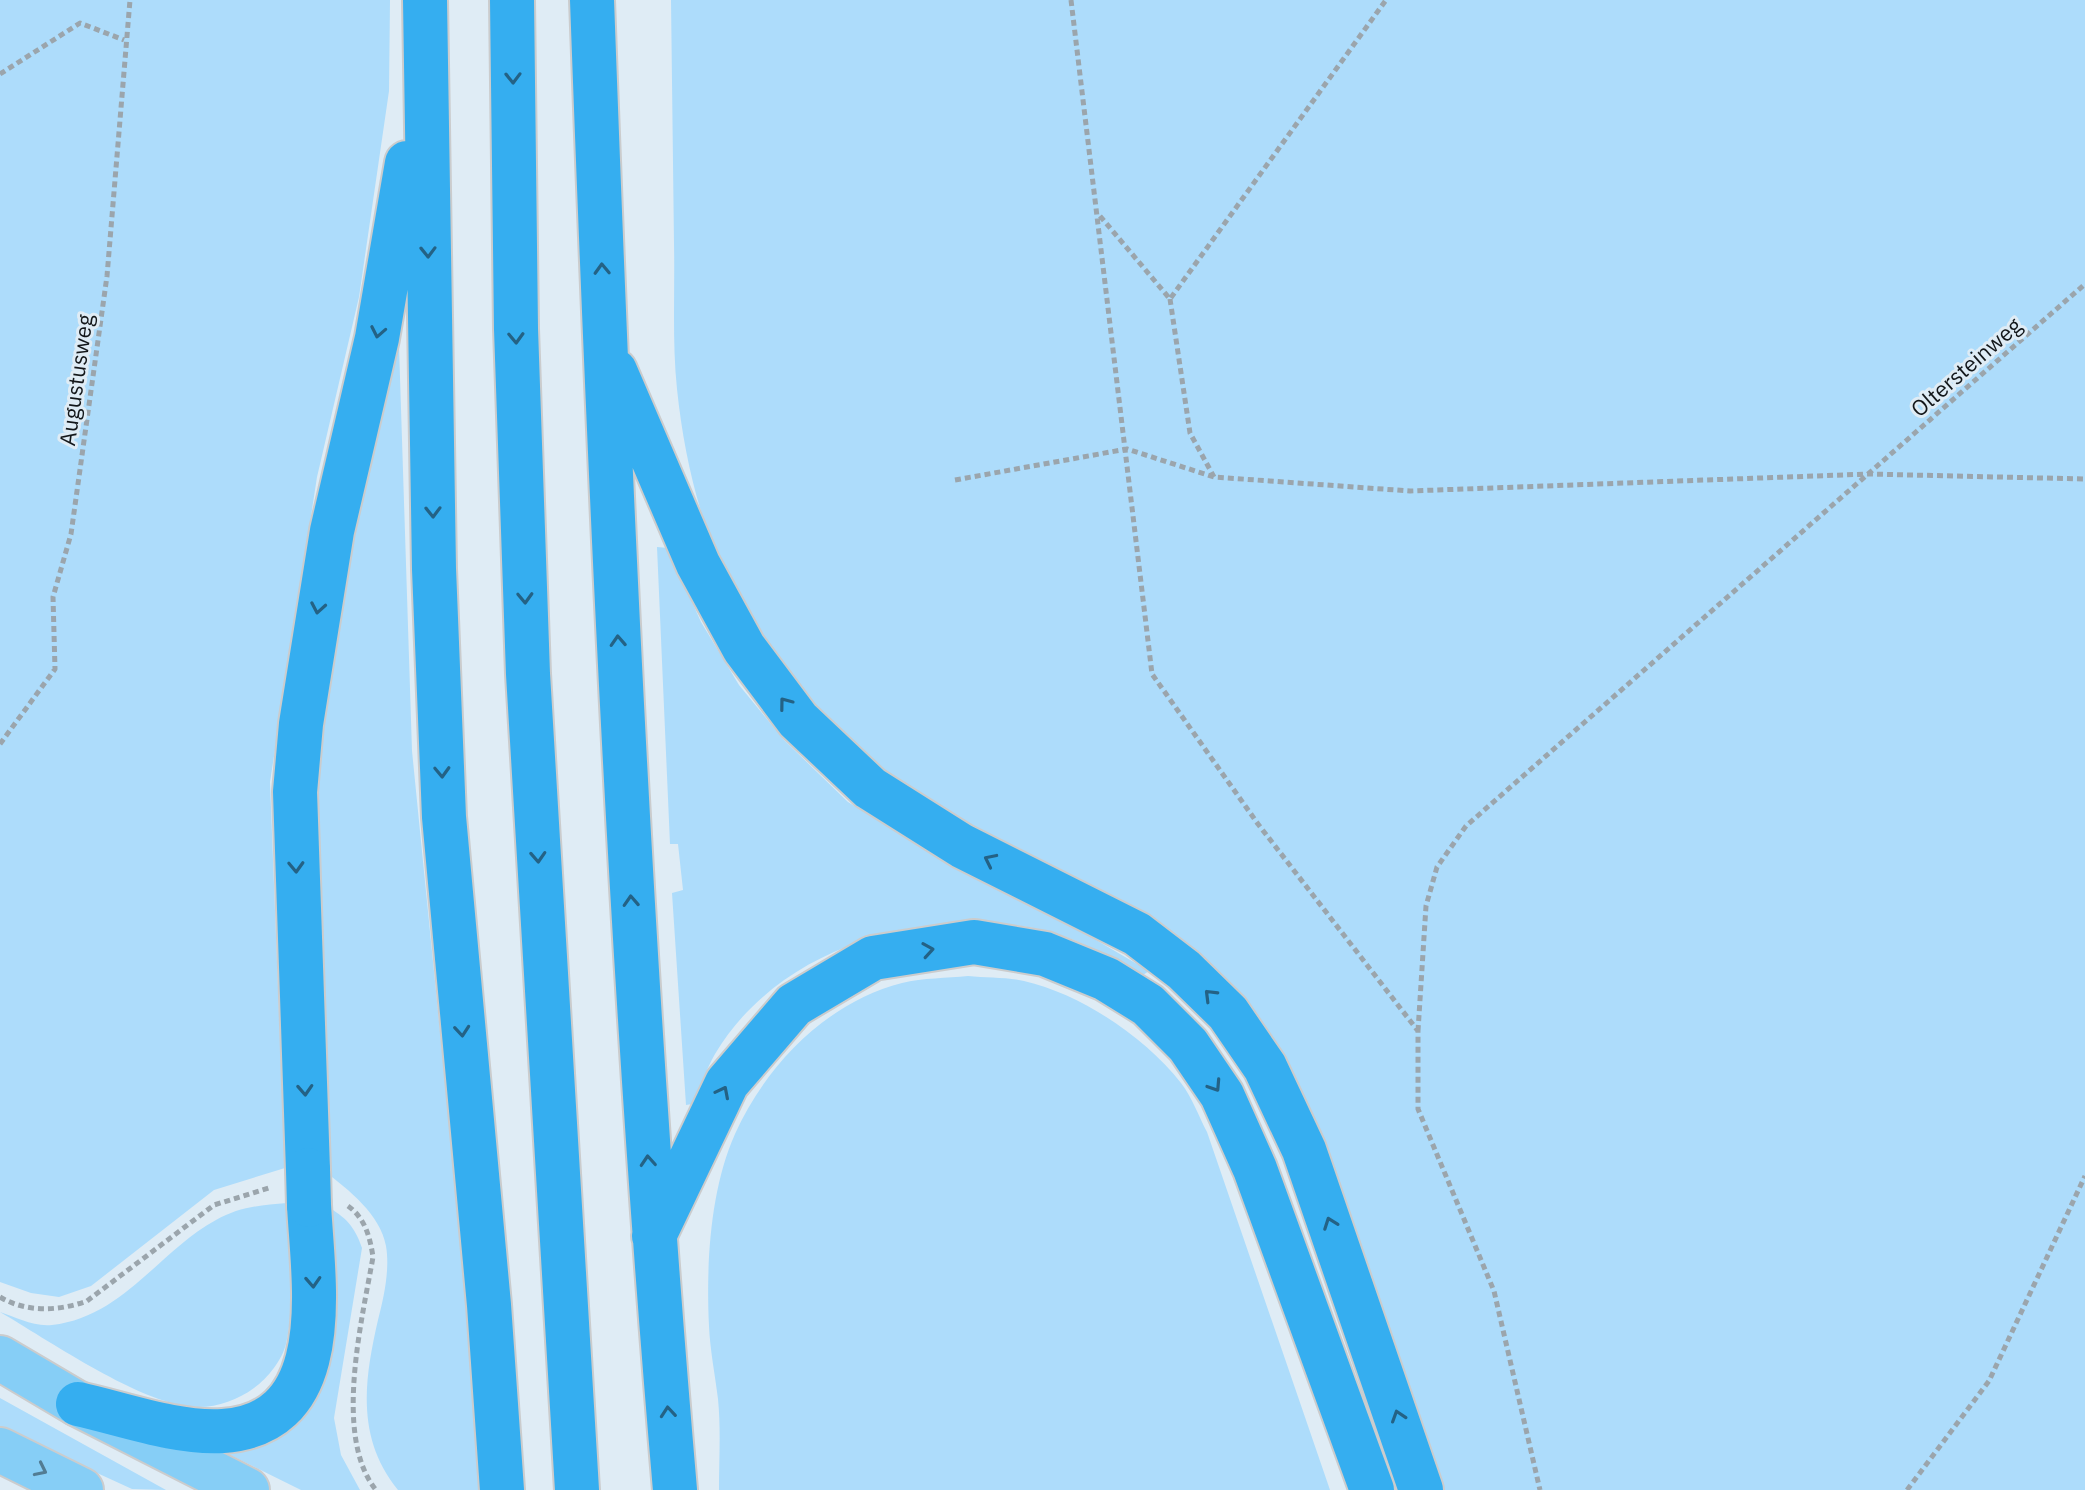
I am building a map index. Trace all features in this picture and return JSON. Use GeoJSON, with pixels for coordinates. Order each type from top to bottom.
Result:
{"type":"FeatureCollection","features":[{"type":"Feature","properties":{"kind":"highway"},"geometry":{"type":"LineString","coordinates":[[425,0],[434,569],[444,817],[489,1305],[502,1490]]}},
{"type":"Feature","properties":{"kind":"highway"},"geometry":{"type":"LineString","coordinates":[[512,0],[516,329],[528,674],[577,1490]]}},
{"type":"Feature","properties":{"kind":"highway"},"geometry":{"type":"LineString","coordinates":[[592,0],[631,896],[653,1238],[675,1490]]}},
{"type":"Feature","properties":{"kind":"highway"},"geometry":{"type":"LineString","coordinates":[[78,1404],[175,1425],[221,1431],[254,1425],[279,1410],[309,1360],[316,1329],[308,1192],[295,792],[301,724],[332,531],[377,338],[425,62]]}},
{"type":"Feature","properties":{"kind":"highway"},"geometry":{"type":"LineString","coordinates":[[605,347],[698,564],[744,648],[798,720],[870,788],[962,846],[1137,934],[1184,970],[1228,1013],[1265,1067],[1304,1150],[1421,1490]]}},
{"type":"Feature","properties":{"kind":"highway"},"geometry":{"type":"LineString","coordinates":[[653,1238],[727,1083],[794,1005],[873,958],[974,942],[1045,954],[1106,979],[1148,1005],[1188,1045],[1222,1095],[1260,1183],[1372,1490]]}},
{"type":"Feature","properties":{"kind":"main road"},"geometry":{"type":"LineString","coordinates":[[0,1358],[78,1404],[247,1490]]}},
{"type":"Feature","properties":{"kind":"main road"},"geometry":{"type":"LineString","coordinates":[[0,1450],[81,1490]]}},
{"type":"Feature","properties":{"kind":"path","name":"Augustusweg"},"geometry":{"type":"LineString","coordinates":[[0,744],[55,669],[53,597],[71,534],[107,276],[124,40],[130,0]]}},
{"type":"Feature","properties":{"kind":"path"},"geometry":{"type":"LineString","coordinates":[[1071,0],[1152,674],[1258,824],[1418,1031]]}},
{"type":"Feature","properties":{"kind":"path"},"geometry":{"type":"LineString","coordinates":[[1170,299],[1386,0]]}},
{"type":"Feature","properties":{"kind":"path"},"geometry":{"type":"LineString","coordinates":[[0,74],[80,23],[124,40]]}},
{"type":"Feature","properties":{"kind":"path"},"geometry":{"type":"LineString","coordinates":[[1099,216],[1170,299],[1190,433],[1214,477]]}},
{"type":"Feature","properties":{"kind":"path","name":"Oltersteinweg"},"geometry":{"type":"LineString","coordinates":[[1540,1490],[1494,1291],[1418,1109],[1418,1031],[1426,906],[1437,867],[1466,826],[2085,284]]}},
{"type":"Feature","properties":{"kind":"path"},"geometry":{"type":"LineString","coordinates":[[955,480],[1127,449],[1214,477],[1410,491],[1868,474],[2085,479]]}},
{"type":"Feature","properties":{"kind":"path"},"geometry":{"type":"LineString","coordinates":[[1907,1490],[1989,1381],[2085,1176]]}},
{"type":"Feature","properties":{"kind":"path"},"geometry":{"type":"LineString","coordinates":[[0,1297],[14,1305],[62,1310],[87,1301],[214,1205],[308,1192],[355,1212],[369,1235],[373,1257],[352,1412],[356,1450],[367,1479],[376,1490]]}},
{"type":"Feature","properties":{"kind":"shaded area"},"geometry":{"type":"Polygon","coordinates":[[[0,0],[390,0],[389,91],[359,297],[317,477],[270,782],[285,1168],[214,1190],[91,1286],[59,1297],[31,1293],[0,1282],[0,0]]]}},
{"type":"Feature","properties":{"kind":"shaded area"},"geometry":{"type":"Polygon","coordinates":[[[671,0],[2085,0],[2085,1490],[1443,1490],[1316,1127],[1293,1075],[1264,1027],[1233,989],[1199,956],[1161,928],[1081,881],[954,816],[894,778],[842,736],[797,690],[759,639],[729,583],[705,523],[688,459],[677,389],[671,0]]]}},
{"type":"Feature","properties":{"kind":"shaded area"},"geometry":{"type":"Polygon","coordinates":[[[399,346],[412,751],[471,1342],[479,1490],[398,1490],[375,1450],[367,1408],[367,1387],[386,1283],[386,1246],[383,1234],[370,1213],[324,1171],[313,937],[317,700],[388,350],[399,346]]]}},
{"type":"Feature","properties":{"kind":"shaded area"},"geometry":{"type":"Polygon","coordinates":[[[657,547],[668,548],[701,622],[739,685],[784,740],[848,802],[941,859],[1050,913],[1149,971],[1143,975],[1069,938],[1043,930],[998,923],[952,923],[905,930],[859,942],[816,961],[777,986],[742,1017],[715,1054],[692,1104],[686,1105],[672,893],[683,890],[678,844],[670,844],[657,547]]]}},
{"type":"Feature","properties":{"kind":"shaded area"},"geometry":{"type":"Polygon","coordinates":[[[968,976],[1024,981],[1068,996],[1131,1034],[1166,1066],[1185,1089],[1207,1132],[1330,1490],[719,1490],[720,1433],[710,1344],[709,1253],[720,1179],[735,1134],[748,1108],[782,1061],[824,1021],[875,992],[902,983],[968,976]]]}},
{"type":"Feature","properties":{"kind":"shaded area"},"geometry":{"type":"Polygon","coordinates":[[[287,1203],[291,1292],[286,1344],[278,1362],[264,1379],[247,1393],[230,1401],[195,1407],[164,1401],[116,1380],[0,1312],[45,1325],[77,1319],[100,1310],[120,1296],[176,1248],[216,1220],[242,1209],[287,1203]]]}},
{"type":"Feature","properties":{"kind":"shaded area"},"geometry":{"type":"Polygon","coordinates":[[[326,1206],[349,1223],[362,1248],[334,1418],[341,1455],[360,1490],[301,1490],[216,1448],[277,1427],[326,1206]]]}},
{"type":"Feature","properties":{"kind":"shaded area"},"geometry":{"type":"Polygon","coordinates":[[[0,1398],[166,1490],[132,1489],[12,1434],[0,1427],[0,1398]]]}}]}
